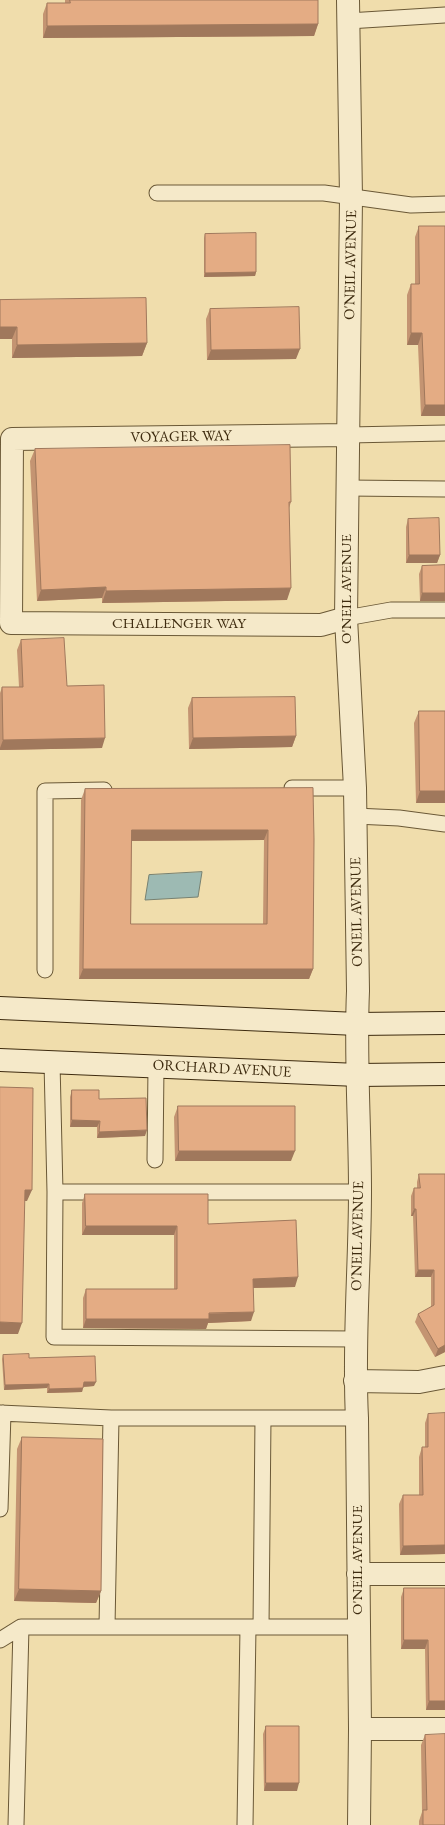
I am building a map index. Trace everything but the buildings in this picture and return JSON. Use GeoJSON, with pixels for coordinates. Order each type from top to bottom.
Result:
{"type":"FeatureCollection","features":[{"type":"Feature","properties":{"kind":"street","name":"O'NEIL AVENUE"},"geometry":{"type":"LineString","coordinates":[[348,11],[351,198],[346,618],[355,788],[358,991],[356,1024],[360,1192],[355,1381],[357,1418],[360,1729],[359,1825]]}},
{"type":"Feature","properties":{"kind":"street","name":"VOYAGER WAY"},"geometry":{"type":"LineString","coordinates":[[11,623],[12,439],[349,435]]}},
{"type":"Feature","properties":{"kind":"street","name":"CHALLENGER WAY"},"geometry":{"type":"LineString","coordinates":[[11,623],[321,625],[346,618]]}},
{"type":"Feature","properties":{"kind":"street"},"geometry":{"type":"LineString","coordinates":[[0,1008],[356,1024],[445,1023]]}},
{"type":"Feature","properties":{"kind":"street","name":"ORCHARD AVENUE"},"geometry":{"type":"LineString","coordinates":[[0,1060],[358,1075],[445,1074]]}},
{"type":"Feature","properties":{"kind":"street"},"geometry":{"type":"LineString","coordinates":[[355,1381],[419,1382],[445,1377]]}},
{"type":"Feature","properties":{"kind":"street"},"geometry":{"type":"LineString","coordinates":[[358,1574],[445,1574]]}},
{"type":"Feature","properties":{"kind":"street"},"geometry":{"type":"LineString","coordinates":[[360,1729],[445,1729]]}},
{"type":"Feature","properties":{"kind":"lane"},"geometry":{"type":"LineString","coordinates":[[348,11],[445,15]]}},
{"type":"Feature","properties":{"kind":"lane"},"geometry":{"type":"LineString","coordinates":[[157,192],[324,193],[351,198],[411,205],[445,204]]}},
{"type":"Feature","properties":{"kind":"lane"},"geometry":{"type":"LineString","coordinates":[[349,435],[445,433]]}},
{"type":"Feature","properties":{"kind":"lane"},"geometry":{"type":"LineString","coordinates":[[347,488],[445,489]]}},
{"type":"Feature","properties":{"kind":"lane"},"geometry":{"type":"LineString","coordinates":[[346,618],[391,610],[445,610]]}},
{"type":"Feature","properties":{"kind":"lane"},"geometry":{"type":"LineString","coordinates":[[279,789],[355,788]]}},
{"type":"Feature","properties":{"kind":"lane"},"geometry":{"type":"LineString","coordinates":[[45,970],[45,791],[115,790]]}},
{"type":"Feature","properties":{"kind":"lane"},"geometry":{"type":"LineString","coordinates":[[355,816],[399,818],[445,824]]}},
{"type":"Feature","properties":{"kind":"lane"},"geometry":{"type":"LineString","coordinates":[[52,1062],[55,1192],[54,1337],[356,1340]]}},
{"type":"Feature","properties":{"kind":"lane"},"geometry":{"type":"LineString","coordinates":[[155,1160],[156,1066]]}},
{"type":"Feature","properties":{"kind":"lane"},"geometry":{"type":"LineString","coordinates":[[55,1192],[360,1192]]}},
{"type":"Feature","properties":{"kind":"lane"},"geometry":{"type":"LineString","coordinates":[[0,1509],[1,1413],[111,1418],[357,1418]]}},
{"type":"Feature","properties":{"kind":"lane"},"geometry":{"type":"LineString","coordinates":[[107,1626],[111,1418]]}},
{"type":"Feature","properties":{"kind":"lane"},"geometry":{"type":"LineString","coordinates":[[245,1825],[255,1627],[263,1418]]}},
{"type":"Feature","properties":{"kind":"lane"},"geometry":{"type":"LineString","coordinates":[[0,1640],[21,1627],[107,1626],[359,1628]]}},
{"type":"Feature","properties":{"kind":"lane"},"geometry":{"type":"LineString","coordinates":[[16,1825],[21,1627]]}},
{"type":"Feature","properties":{"kind":"water"},"geometry":{"type":"Polygon","coordinates":[[[202,872],[198,897],[145,900],[149,875],[202,872]]]}}]}
